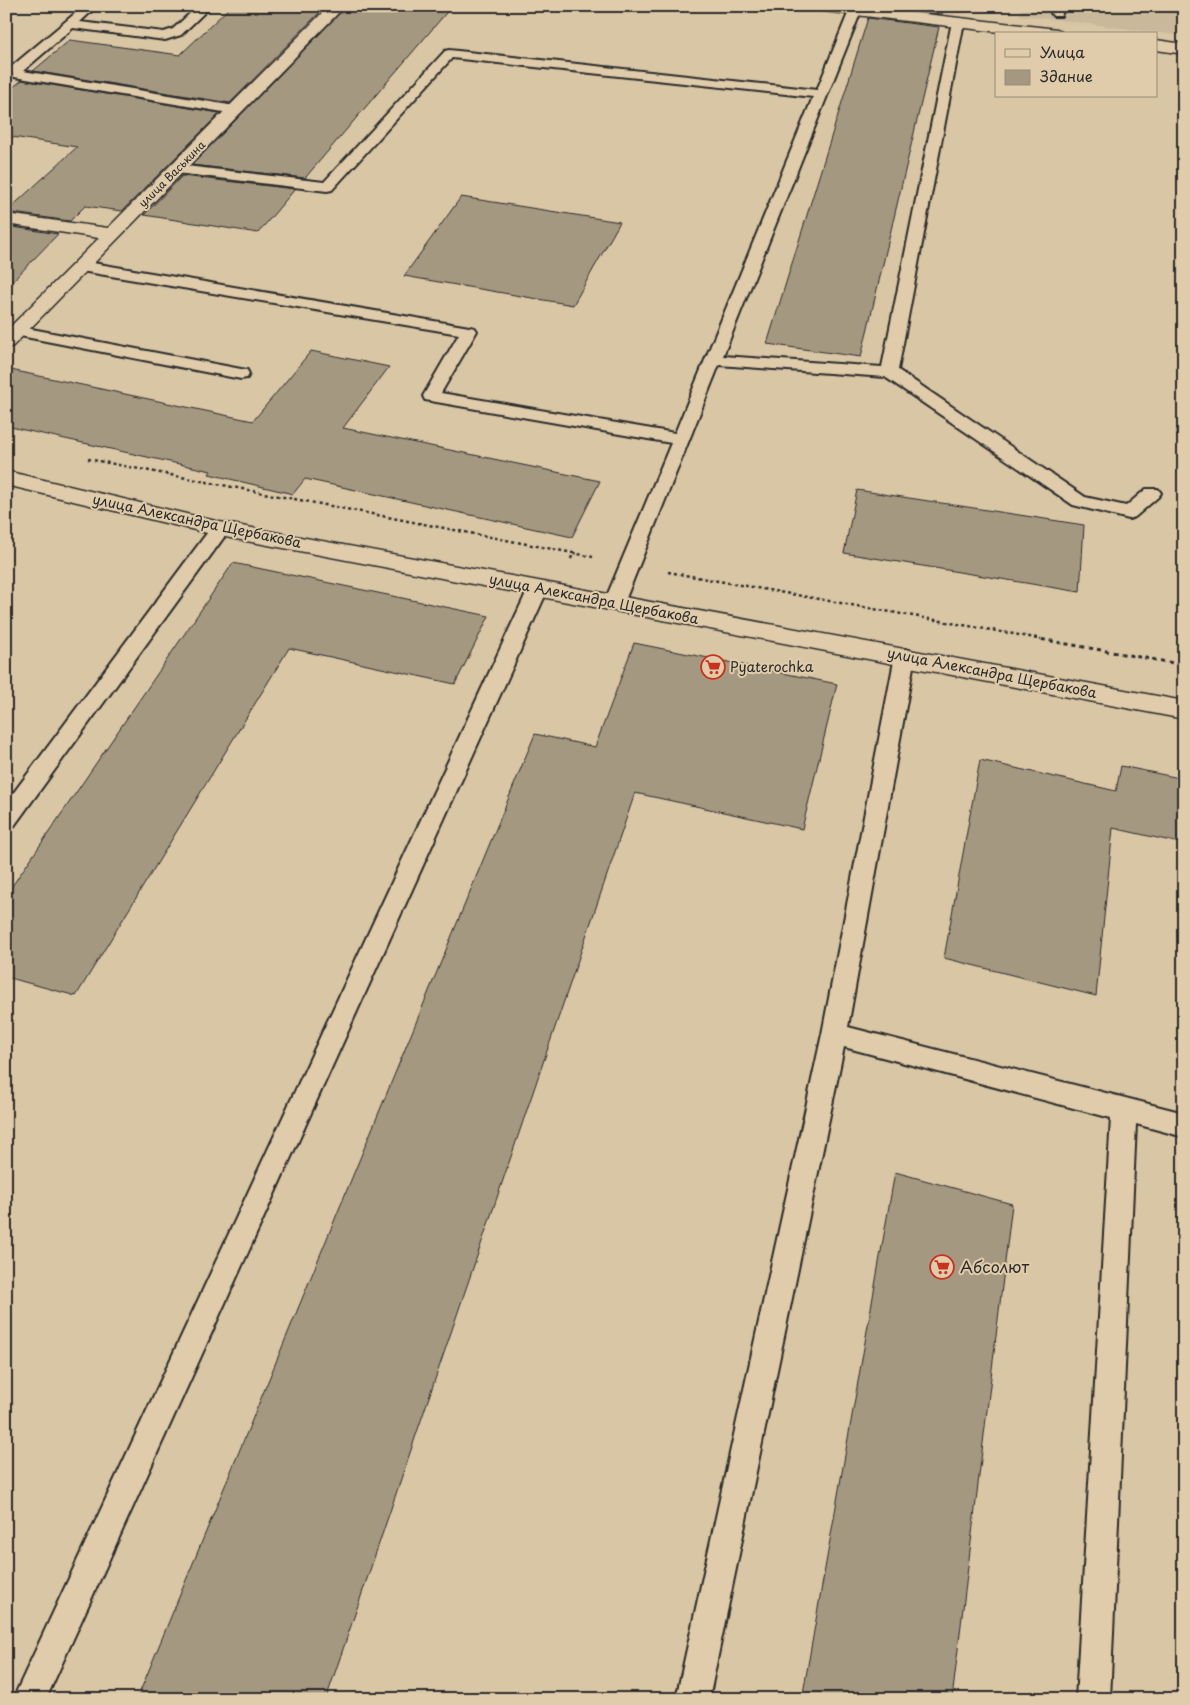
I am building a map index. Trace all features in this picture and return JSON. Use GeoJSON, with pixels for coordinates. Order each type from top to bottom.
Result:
{"type":"FeatureCollection","features":[{"type":"Feature","properties":{"kind":"street","name":"улица Васькина"},"geometry":{"type":"LineString","coordinates":[[11,336],[338,6]]}},
{"type":"Feature","properties":{"kind":"street"},"geometry":{"type":"LineString","coordinates":[[814,6],[1040,32]]}},
{"type":"Feature","properties":{"kind":"street"},"geometry":{"type":"LineString","coordinates":[[1158,45],[1184,49]]}},
{"type":"Feature","properties":{"kind":"street"},"geometry":{"type":"LineString","coordinates":[[6,219],[112,234]]}},
{"type":"Feature","properties":{"kind":"street","name":"улица Александра Щербакова"},"geometry":{"type":"LineString","coordinates":[[6,478],[220,529],[614,604],[905,656],[1184,710]]}},
{"type":"Feature","properties":{"kind":"lane"},"geometry":{"type":"LineString","coordinates":[[91,6],[20,66],[16,70],[19,74],[235,110]]}},
{"type":"Feature","properties":{"kind":"lane"},"geometry":{"type":"LineString","coordinates":[[70,24],[164,36],[177,32],[205,6]]}},
{"type":"Feature","properties":{"kind":"lane"},"geometry":{"type":"LineString","coordinates":[[614,604],[855,11]]}},
{"type":"Feature","properties":{"kind":"lane"},"geometry":{"type":"LineString","coordinates":[[889,372],[958,22]]}},
{"type":"Feature","properties":{"kind":"lane"},"geometry":{"type":"LineString","coordinates":[[177,169],[327,187],[450,54],[821,94]]}},
{"type":"Feature","properties":{"kind":"lane"},"geometry":{"type":"LineString","coordinates":[[81,266],[469,331],[431,396],[681,439]]}},
{"type":"Feature","properties":{"kind":"lane"},"geometry":{"type":"LineString","coordinates":[[11,336],[241,374]]}},
{"type":"Feature","properties":{"kind":"lane"},"geometry":{"type":"LineString","coordinates":[[713,360],[889,372],[1079,501],[1129,513],[1152,493]]}},
{"type":"Feature","properties":{"kind":"lane"},"geometry":{"type":"LineString","coordinates":[[10,808],[220,529]]}},
{"type":"Feature","properties":{"kind":"lane"},"geometry":{"type":"LineString","coordinates":[[29,1699],[538,589]]}},
{"type":"Feature","properties":{"kind":"lane"},"geometry":{"type":"LineString","coordinates":[[692,1699],[834,1034],[905,656]]}},
{"type":"Feature","properties":{"kind":"lane"},"geometry":{"type":"LineString","coordinates":[[834,1034],[1184,1125]]}},
{"type":"Feature","properties":{"kind":"lane"},"geometry":{"type":"LineString","coordinates":[[1093,1699],[1124,1110]]}},
{"type":"Feature","properties":{"kind":"path"},"geometry":{"type":"LineString","coordinates":[[84,458],[573,553]]}},
{"type":"Feature","properties":{"kind":"path"},"geometry":{"type":"LineString","coordinates":[[670,572],[1184,665]]}},
{"type":"Feature","properties":{"kind":"shaded area"},"geometry":{"type":"Polygon","coordinates":[[[1023,6],[1184,6],[1184,36],[1158,32],[1019,15],[1023,6]]]}},
{"type":"Feature","properties":{"kind":"building"},"geometry":{"type":"Polygon","coordinates":[[[231,6],[326,6],[230,103],[33,71],[70,40],[180,55],[231,6]]]}},
{"type":"Feature","properties":{"kind":"building"},"geometry":{"type":"Polygon","coordinates":[[[347,6],[452,6],[305,178],[192,165],[347,6]]]}},
{"type":"Feature","properties":{"kind":"building"},"geometry":{"type":"Polygon","coordinates":[[[873,6],[944,6],[942,14],[873,6]]]}},
{"type":"Feature","properties":{"kind":"building"},"geometry":{"type":"Polygon","coordinates":[[[868,18],[939,27],[861,357],[767,344],[868,18]]]}},
{"type":"Feature","properties":{"kind":"building"},"geometry":{"type":"Polygon","coordinates":[[[22,80],[220,113],[122,211],[85,206],[70,221],[6,212],[77,147],[6,136],[6,93],[22,80]]]}},
{"type":"Feature","properties":{"kind":"building"},"geometry":{"type":"Polygon","coordinates":[[[182,176],[295,189],[258,233],[144,215],[182,176]]]}},
{"type":"Feature","properties":{"kind":"building"},"geometry":{"type":"Polygon","coordinates":[[[461,197],[620,222],[573,305],[404,276],[461,197]]]}},
{"type":"Feature","properties":{"kind":"building"},"geometry":{"type":"Polygon","coordinates":[[[6,226],[58,234],[6,288],[6,226]]]}},
{"type":"Feature","properties":{"kind":"building"},"geometry":{"type":"Polygon","coordinates":[[[311,351],[389,367],[343,428],[600,481],[572,537],[305,479],[293,494],[209,474],[211,471],[6,426],[6,369],[253,421],[311,351]]]}},
{"type":"Feature","properties":{"kind":"building"},"geometry":{"type":"Polygon","coordinates":[[[857,490],[1084,525],[1080,592],[844,553],[857,490]]]}},
{"type":"Feature","properties":{"kind":"building"},"geometry":{"type":"Polygon","coordinates":[[[233,563],[489,616],[455,684],[289,648],[76,996],[6,977],[6,895],[233,563]]]}},
{"type":"Feature","properties":{"kind":"building"},"geometry":{"type":"Polygon","coordinates":[[[634,643],[837,684],[802,829],[635,793],[326,1699],[137,1699],[535,734],[595,747],[634,643]]]}},
{"type":"Feature","properties":{"kind":"building"},"geometry":{"type":"Polygon","coordinates":[[[980,760],[1116,791],[1121,766],[1184,779],[1184,844],[1113,828],[1096,996],[944,958],[980,760]]]}},
{"type":"Feature","properties":{"kind":"building"},"geometry":{"type":"Polygon","coordinates":[[[895,1172],[1012,1204],[952,1699],[802,1699],[895,1172]]]}},
{"type":"Feature","properties":{"kind":"place","name":"Pyaterochka"},"geometry":{"type":"Point","coordinates":[713,667]}},
{"type":"Feature","properties":{"kind":"place","name":"Абсолют"},"geometry":{"type":"Point","coordinates":[942,1267]}}]}
